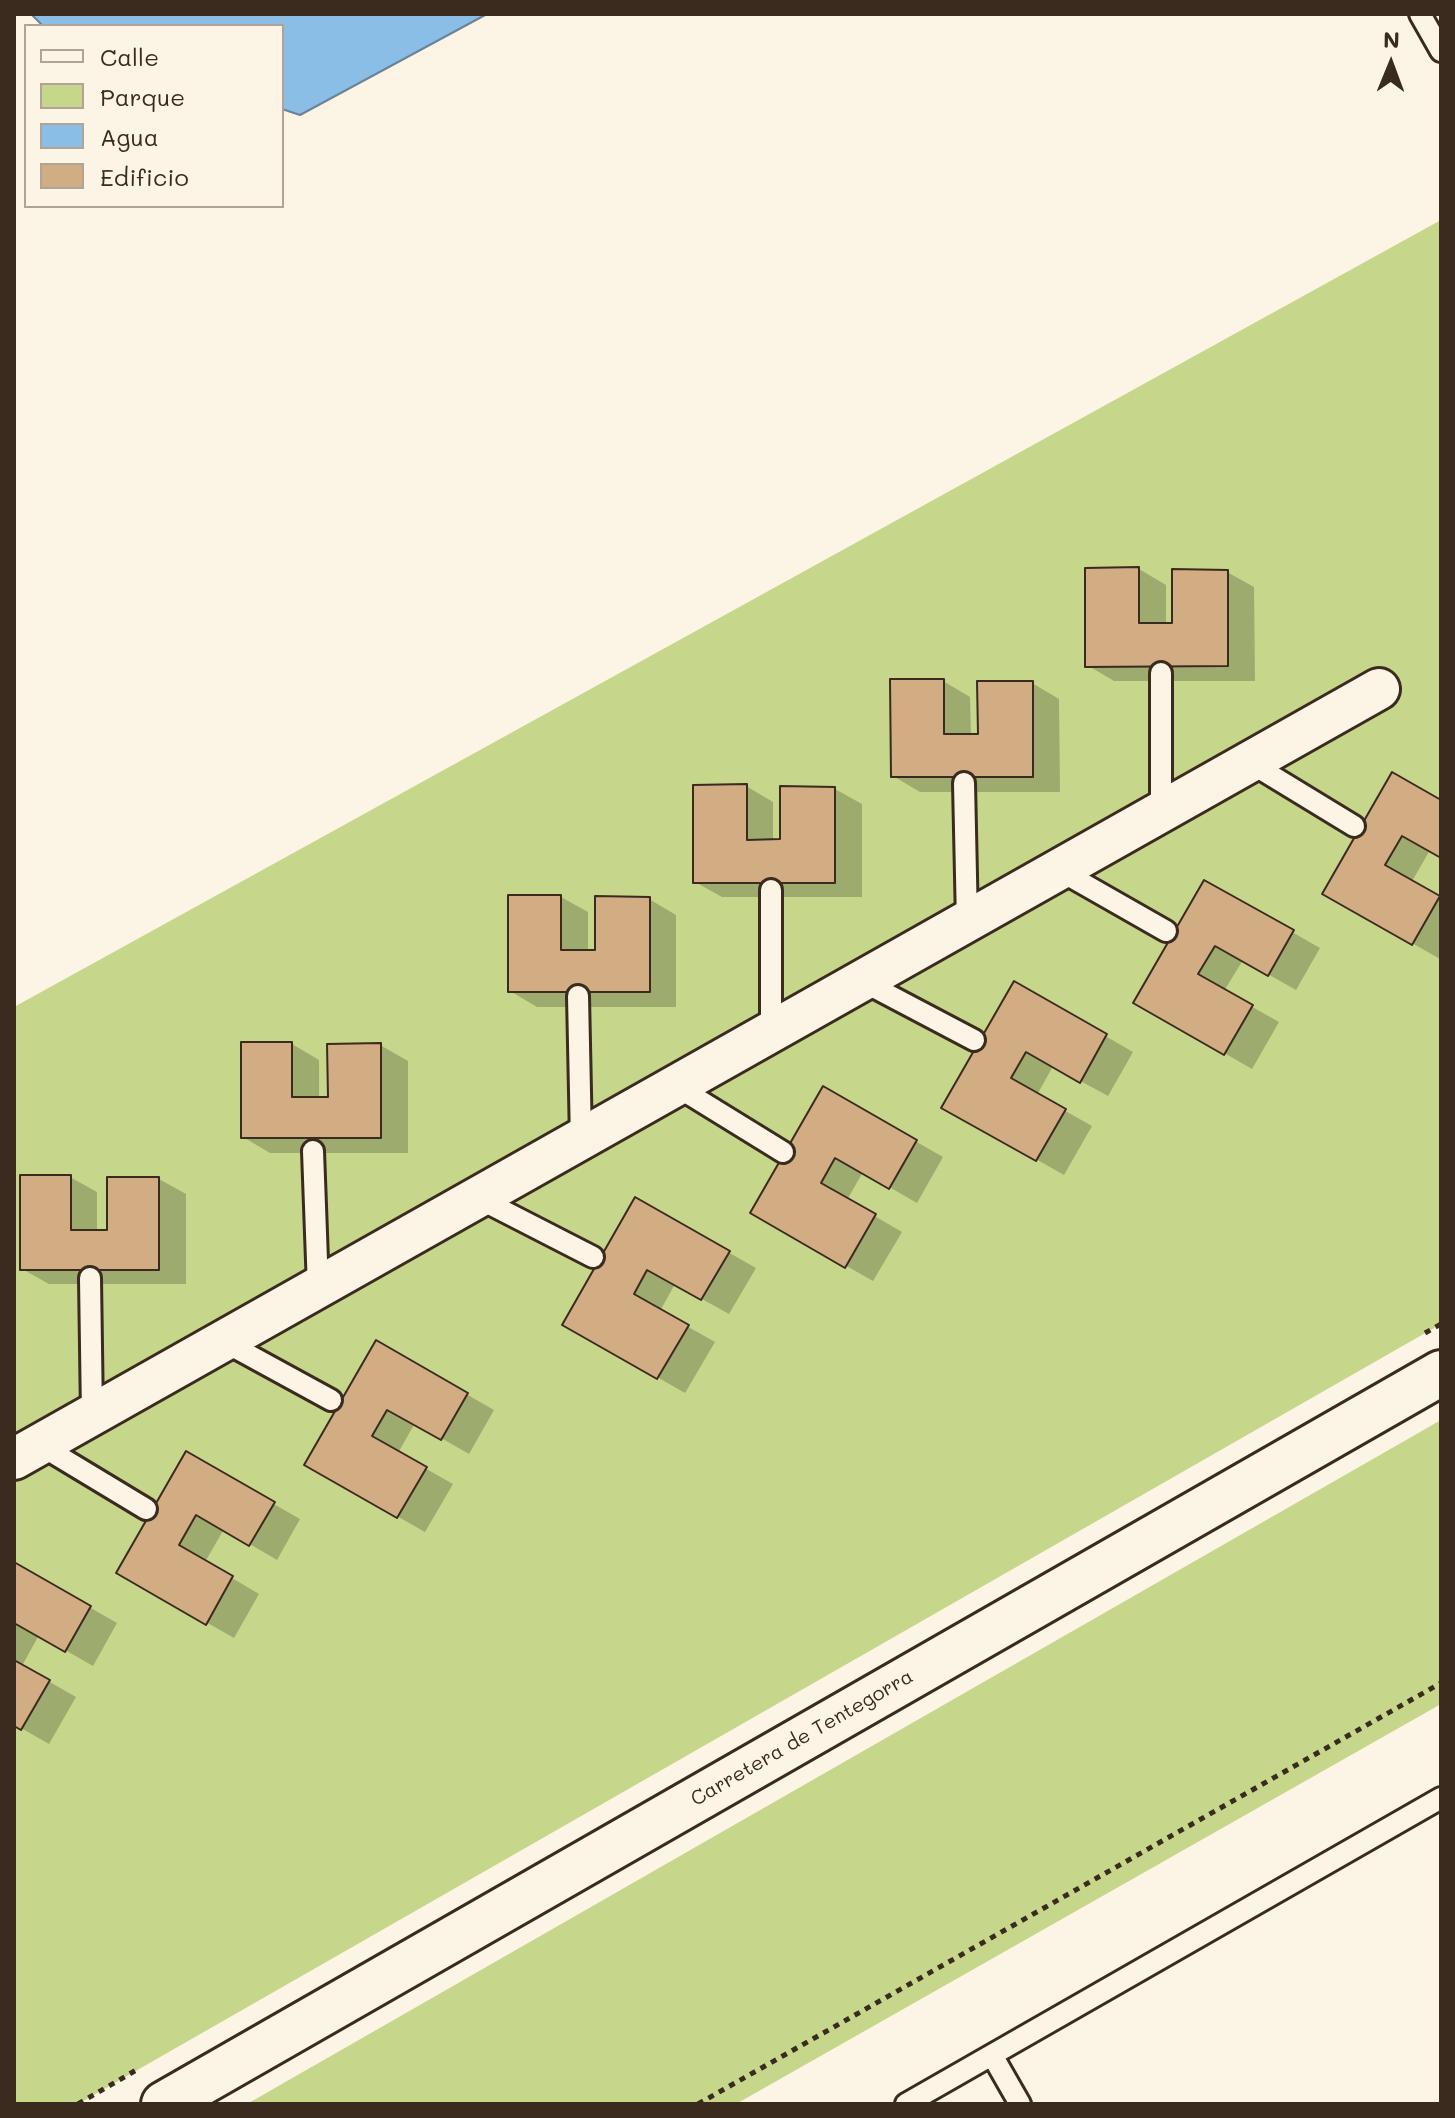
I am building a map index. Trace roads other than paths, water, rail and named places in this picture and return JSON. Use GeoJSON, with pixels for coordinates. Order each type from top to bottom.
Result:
{"type":"FeatureCollection","features":[{"type":"Feature","properties":{"kind":"main road","name":"Carretera de Tentegorra"},"geometry":{"type":"LineString","coordinates":[[164,2104],[1441,1373]]}},
{"type":"Feature","properties":{"kind":"street"},"geometry":{"type":"LineString","coordinates":[[27,1452],[1379,689]]}},
{"type":"Feature","properties":{"kind":"lane"},"geometry":{"type":"LineString","coordinates":[[1420,14],[1441,51]]}},
{"type":"Feature","properties":{"kind":"lane"},"geometry":{"type":"LineString","coordinates":[[1161,673],[1161,811]]}},
{"type":"Feature","properties":{"kind":"lane"},"geometry":{"type":"LineString","coordinates":[[1249,762],[1354,826]]}},
{"type":"Feature","properties":{"kind":"lane"},"geometry":{"type":"LineString","coordinates":[[964,783],[967,922]]}},
{"type":"Feature","properties":{"kind":"lane"},"geometry":{"type":"LineString","coordinates":[[1059,870],[1166,931]]}},
{"type":"Feature","properties":{"kind":"lane"},"geometry":{"type":"LineString","coordinates":[[771,890],[771,1032]]}},
{"type":"Feature","properties":{"kind":"lane"},"geometry":{"type":"LineString","coordinates":[[862,981],[974,1040]]}},
{"type":"Feature","properties":{"kind":"lane"},"geometry":{"type":"LineString","coordinates":[[578,996],[581,1140]]}},
{"type":"Feature","properties":{"kind":"lane"},"geometry":{"type":"LineString","coordinates":[[676,1086],[783,1152]]}},
{"type":"Feature","properties":{"kind":"lane"},"geometry":{"type":"LineString","coordinates":[[313,1151],[318,1288]]}},
{"type":"Feature","properties":{"kind":"lane"},"geometry":{"type":"LineString","coordinates":[[478,1198],[593,1257]]}},
{"type":"Feature","properties":{"kind":"lane"},"geometry":{"type":"LineString","coordinates":[[90,1278],[92,1415]]}},
{"type":"Feature","properties":{"kind":"lane"},"geometry":{"type":"LineString","coordinates":[[223,1341],[331,1400]]}},
{"type":"Feature","properties":{"kind":"lane"},"geometry":{"type":"LineString","coordinates":[[27,1452],[146,1509]]}},
{"type":"Feature","properties":{"kind":"lane"},"geometry":{"type":"LineString","coordinates":[[906,2104],[1441,1798]]}},
{"type":"Feature","properties":{"kind":"lane"},"geometry":{"type":"LineString","coordinates":[[992,2055],[1020,2104]]}},
{"type":"Feature","properties":{"kind":"water"},"geometry":{"type":"Polygon","coordinates":[[[31,14],[487,14],[300,115],[284,110],[284,24],[41,24],[31,14]]]}}]}
